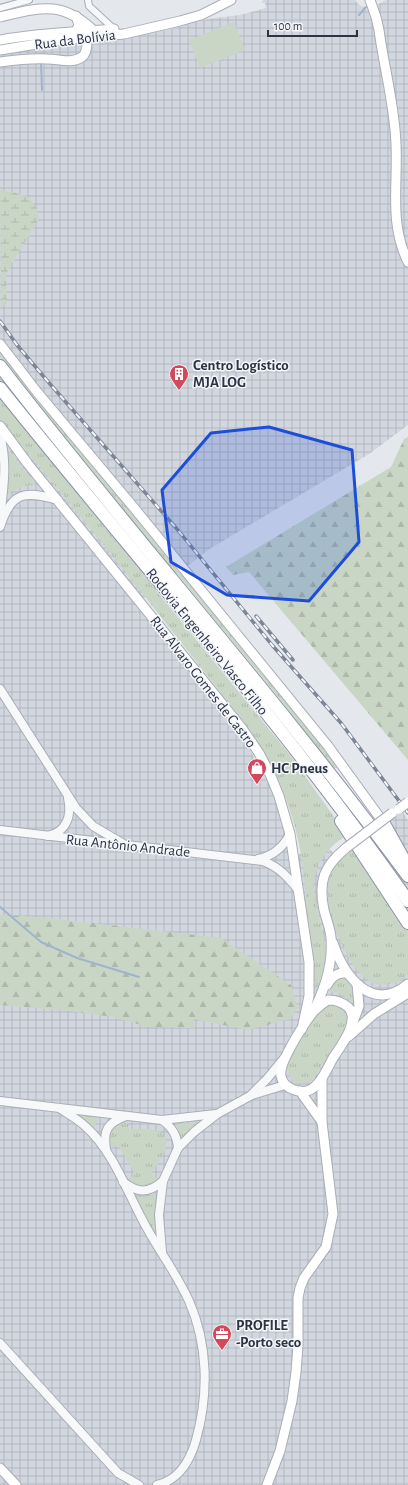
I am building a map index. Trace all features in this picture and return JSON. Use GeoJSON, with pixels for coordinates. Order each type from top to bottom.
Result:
{"type":"FeatureCollection","features":[{"type":"Feature","properties":{"kind":"highway","name":"Rodovia Engenheiro Vasco Filho"},"geometry":{"type":"LineString","coordinates":[[0,366],[133,533],[302,738],[365,818],[408,876]]}},
{"type":"Feature","properties":{"kind":"highway","name":"Rodovia Engenheiro Vasco Filho"},"geometry":{"type":"LineString","coordinates":[[0,388],[291,744],[373,852],[408,901]]}},
{"type":"Feature","properties":{"kind":"highway"},"geometry":{"type":"LineString","coordinates":[[291,744],[306,770],[408,923]]}},
{"type":"Feature","properties":{"kind":"highway"},"geometry":{"type":"LineString","coordinates":[[383,822],[408,866]]}},
{"type":"Feature","properties":{"kind":"main road","name":"Rua da Bolívia"},"geometry":{"type":"LineString","coordinates":[[0,40],[15,37],[76,31],[97,34],[124,34],[201,15],[231,0]]}},
{"type":"Feature","properties":{"kind":"main road"},"geometry":{"type":"LineString","coordinates":[[370,2],[378,30],[395,125],[396,221],[404,254],[408,262]]}},
{"type":"Feature","properties":{"kind":"main road"},"geometry":{"type":"LineString","coordinates":[[0,17],[44,7],[60,7],[76,16],[97,34]]}},
{"type":"Feature","properties":{"kind":"main road"},"geometry":{"type":"LineString","coordinates":[[0,62],[47,59],[75,60],[83,56],[86,52],[87,42],[76,31],[79,24],[76,16]]}},
{"type":"Feature","properties":{"kind":"main road","name":"Rua da Bolívia"},"geometry":{"type":"LineString","coordinates":[[0,50],[61,40],[85,39],[114,29],[149,28]]}},
{"type":"Feature","properties":{"kind":"main road"},"geometry":{"type":"LineString","coordinates":[[0,344],[42,398],[135,509],[328,746],[383,822]]}},
{"type":"Feature","properties":{"kind":"main road","name":"Rua Alvaro Gomes de Castro"},"geometry":{"type":"LineString","coordinates":[[0,426],[28,464],[241,726],[270,774],[279,796],[290,834],[309,962],[310,986],[308,1006],[302,1028]]}},
{"type":"Feature","properties":{"kind":"main road"},"geometry":{"type":"LineString","coordinates":[[408,802],[332,860],[328,866],[322,883],[324,908],[331,936],[336,953],[346,973],[357,984],[373,993],[388,994],[400,990],[408,984]]}},
{"type":"Feature","properties":{"kind":"main road"},"geometry":{"type":"LineString","coordinates":[[331,936],[329,969],[324,989],[314,1011],[286,1055],[281,1069],[280,1075],[285,1084],[292,1089],[307,1091],[317,1085],[322,1078],[345,1039],[359,1006],[357,984]]}},
{"type":"Feature","properties":{"kind":"main road"},"geometry":{"type":"LineString","coordinates":[[324,989],[336,974],[346,973]]}},
{"type":"Feature","properties":{"kind":"main road"},"geometry":{"type":"LineString","coordinates":[[345,1039],[374,1014],[408,993]]}},
{"type":"Feature","properties":{"kind":"main road"},"geometry":{"type":"LineString","coordinates":[[314,1011],[328,1000],[338,1001],[350,1009],[353,1014],[352,1024]]}},
{"type":"Feature","properties":{"kind":"main road"},"geometry":{"type":"LineString","coordinates":[[267,1485],[280,1451],[292,1401],[298,1344],[298,1298],[300,1288],[304,1278],[326,1246],[331,1225],[332,1203],[322,1122],[322,1078]]}},
{"type":"Feature","properties":{"kind":"main road"},"geometry":{"type":"LineString","coordinates":[[300,1091],[322,1122]]}},
{"type":"Feature","properties":{"kind":"main road"},"geometry":{"type":"LineString","coordinates":[[0,1468],[16,1485]]}},
{"type":"Feature","properties":{"kind":"street"},"geometry":{"type":"LineString","coordinates":[[0,8],[30,0]]}},
{"type":"Feature","properties":{"kind":"street"},"geometry":{"type":"LineString","coordinates":[[88,0],[89,6],[114,29]]}},
{"type":"Feature","properties":{"kind":"street"},"geometry":{"type":"LineString","coordinates":[[0,436],[5,464],[5,479],[0,518]]}},
{"type":"Feature","properties":{"kind":"street"},"geometry":{"type":"LineString","coordinates":[[0,527],[7,508],[20,496],[37,494],[58,500]]}},
{"type":"Feature","properties":{"kind":"street"},"geometry":{"type":"LineString","coordinates":[[0,689],[68,798],[80,813],[93,826],[126,846]]}},
{"type":"Feature","properties":{"kind":"street"},"geometry":{"type":"LineString","coordinates":[[46,837],[59,832],[67,823],[70,810],[68,798]]}},
{"type":"Feature","properties":{"kind":"street","name":"Rua Antônio Andrade"},"geometry":{"type":"LineString","coordinates":[[0,830],[46,837],[257,860],[268,863],[281,870],[299,891]]}},
{"type":"Feature","properties":{"kind":"street","name":"Rua Antônio Andrade"},"geometry":{"type":"LineString","coordinates":[[257,860],[269,856],[279,850],[290,834]]}},
{"type":"Feature","properties":{"kind":"street"},"geometry":{"type":"LineString","coordinates":[[250,1096],[286,1055]]}},
{"type":"Feature","properties":{"kind":"street"},"geometry":{"type":"LineString","coordinates":[[162,1252],[160,1215],[163,1181],[178,1148],[194,1132],[217,1114],[250,1096],[285,1084]]}},
{"type":"Feature","properties":{"kind":"street"},"geometry":{"type":"LineString","coordinates":[[0,1101],[162,1120],[217,1114]]}},
{"type":"Feature","properties":{"kind":"street"},"geometry":{"type":"LineString","coordinates":[[59,1108],[86,1126],[106,1150],[143,1221],[162,1252],[188,1301],[200,1332],[206,1377],[199,1430],[193,1451],[182,1470],[164,1483],[157,1485]]}},
{"type":"Feature","properties":{"kind":"street"},"geometry":{"type":"LineString","coordinates":[[106,1150],[105,1133],[108,1127],[118,1119],[126,1116]]}},
{"type":"Feature","properties":{"kind":"street"},"geometry":{"type":"LineString","coordinates":[[162,1120],[172,1129],[177,1140],[178,1148]]}},
{"type":"Feature","properties":{"kind":"street"},"geometry":{"type":"LineString","coordinates":[[122,1181],[133,1189],[147,1191],[154,1189],[163,1181]]}},
{"type":"Feature","properties":{"kind":"street"},"geometry":{"type":"LineString","coordinates":[[0,1343],[118,1473],[139,1485]]}},
{"type":"Feature","properties":{"kind":"highlighted area"},"geometry":{"type":"Polygon","coordinates":[[[269,427],[352,450],[359,542],[309,601],[227,595],[171,562],[162,490],[211,433],[269,427]]]}},
{"type":"Feature","properties":{"kind":"shaded area"},"geometry":{"type":"Polygon","coordinates":[[[263,0],[355,0],[358,4],[368,10],[386,0],[408,0],[408,425],[369,454],[211,548],[136,605],[247,745],[270,785],[281,814],[290,856],[330,849],[337,859],[402,811],[408,820],[408,1485],[0,1485],[0,45],[117,38],[167,30],[208,19],[240,15],[266,8],[265,3],[262,3],[263,0]]]}},
{"type":"Feature","properties":{"kind":"green space"},"geometry":{"type":"Polygon","coordinates":[[[234,22],[245,50],[200,68],[189,40],[234,22]]]}},
{"type":"Feature","properties":{"kind":"green space"},"geometry":{"type":"Polygon","coordinates":[[[0,190],[29,197],[36,208],[39,219],[8,270],[6,277],[7,304],[1,307],[0,190]]]}},
{"type":"Feature","properties":{"kind":"green space"},"geometry":{"type":"Polygon","coordinates":[[[0,349],[320,742],[383,827],[381,828],[338,768],[334,768],[276,694],[26,390],[0,356],[0,349]]]}},
{"type":"Feature","properties":{"kind":"green space"},"geometry":{"type":"Polygon","coordinates":[[[0,399],[290,755],[347,835],[326,853],[319,864],[315,875],[315,897],[325,944],[325,958],[323,972],[315,998],[313,956],[300,849],[292,816],[273,769],[247,726],[108,550],[0,419],[0,399]]]}},
{"type":"Feature","properties":{"kind":"green space"},"geometry":{"type":"Polygon","coordinates":[[[408,437],[408,760],[249,572],[233,575],[226,567],[391,467],[404,439],[408,437]]]}},
{"type":"Feature","properties":{"kind":"green space"},"geometry":{"type":"Polygon","coordinates":[[[9,450],[36,485],[21,487],[7,495],[9,471],[9,450]]]}},
{"type":"Feature","properties":{"kind":"green space"},"geometry":{"type":"Polygon","coordinates":[[[355,848],[408,928],[408,975],[393,983],[382,985],[376,984],[366,979],[357,970],[340,940],[334,923],[329,905],[328,889],[330,874],[336,862],[342,856],[355,848]]]}},
{"type":"Feature","properties":{"kind":"green space"},"geometry":{"type":"Polygon","coordinates":[[[0,915],[40,917],[221,938],[291,985],[298,1008],[290,1019],[248,1030],[194,1019],[194,1028],[148,1027],[113,1017],[70,1011],[0,1005],[0,915]]]}},
{"type":"Feature","properties":{"kind":"green space"},"geometry":{"type":"Polygon","coordinates":[[[341,974],[352,985],[356,1007],[345,996],[330,992],[334,979],[341,974]]]}},
{"type":"Feature","properties":{"kind":"green space"},"geometry":{"type":"Polygon","coordinates":[[[331,1006],[339,1008],[344,1012],[347,1018],[347,1026],[312,1081],[306,1083],[295,1082],[289,1076],[289,1059],[317,1013],[324,1007],[331,1006]]]}},
{"type":"Feature","properties":{"kind":"green space"},"geometry":{"type":"Polygon","coordinates":[[[75,1113],[99,1116],[94,1128],[75,1113]]]}},
{"type":"Feature","properties":{"kind":"green space"},"geometry":{"type":"Polygon","coordinates":[[[121,1122],[128,1124],[129,1129],[147,1129],[157,1131],[163,1134],[166,1139],[166,1145],[162,1157],[151,1174],[157,1178],[157,1181],[154,1184],[140,1188],[129,1182],[130,1178],[135,1174],[119,1146],[110,1146],[109,1142],[111,1132],[115,1126],[121,1122]]]}},
{"type":"Feature","properties":{"kind":"green space"},"geometry":{"type":"Polygon","coordinates":[[[203,1122],[182,1138],[176,1124],[203,1122]]]}},
{"type":"Feature","properties":{"kind":"green space"},"geometry":{"type":"Polygon","coordinates":[[[156,1195],[156,1236],[134,1196],[143,1197],[156,1195]]]}},
{"type":"Feature","properties":{"kind":"waterway"},"geometry":{"type":"LineString","coordinates":[[359,15],[366,7]]}},
{"type":"Feature","properties":{"kind":"waterway"},"geometry":{"type":"LineString","coordinates":[[41,62],[42,90]]}},
{"type":"Feature","properties":{"kind":"waterway"},"geometry":{"type":"LineString","coordinates":[[0,907],[41,942],[77,958],[139,977]]}},
{"type":"Feature","properties":{"kind":"railway"},"geometry":{"type":"LineString","coordinates":[[0,321],[17,345],[50,384],[177,529],[272,645],[341,723],[408,813]]}},
{"type":"Feature","properties":{"kind":"railway"},"geometry":{"type":"LineString","coordinates":[[256,616],[293,660]]}},
{"type":"Feature","properties":{"kind":"place","name":"Centro Logístico MJA LOG"},"geometry":{"type":"Point","coordinates":[179,391]}},
{"type":"Feature","properties":{"kind":"place","name":"HC Pneus"},"geometry":{"type":"Point","coordinates":[257,785]}},
{"type":"Feature","properties":{"kind":"place","name":"PROFILE -Porto seco"},"geometry":{"type":"Point","coordinates":[222,1351]}}]}
